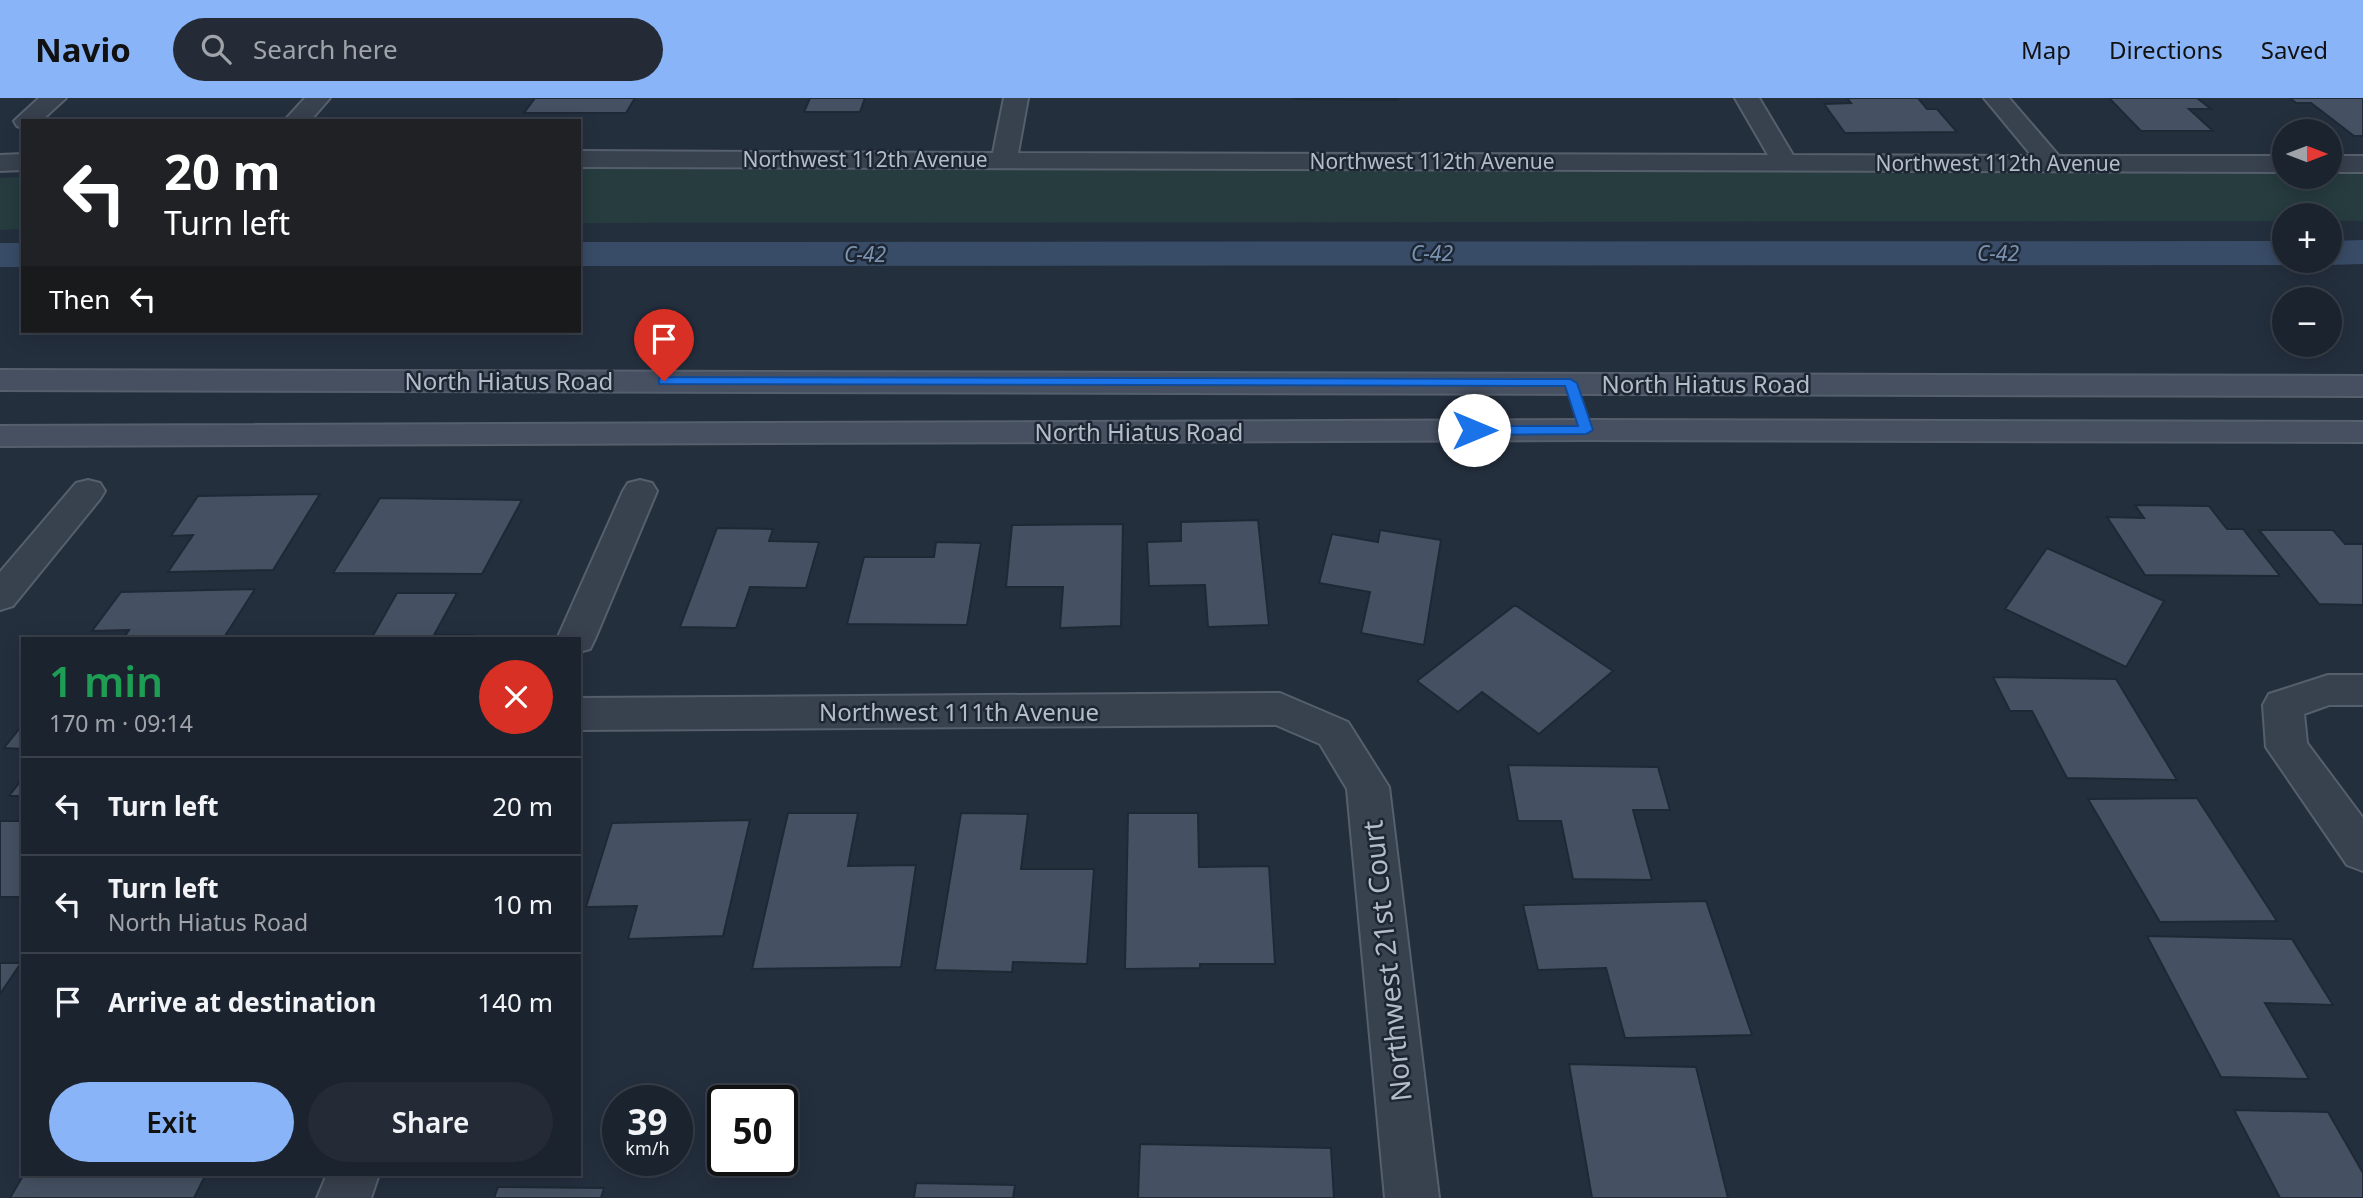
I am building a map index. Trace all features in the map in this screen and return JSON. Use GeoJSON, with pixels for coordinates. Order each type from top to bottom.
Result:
{"type":"FeatureCollection","features":[{"type":"Feature","properties":{"kind":"main road","name":"North Hiatus Road"},"geometry":{"type":"LineString","coordinates":[[0,380],[2363,386]]}},
{"type":"Feature","properties":{"kind":"main road"},"geometry":{"type":"LineString","coordinates":[[1570,383],[1586,430]]}},
{"type":"Feature","properties":{"kind":"main road","name":"North Hiatus Road"},"geometry":{"type":"LineString","coordinates":[[0,436],[1586,430],[2363,432]]}},
{"type":"Feature","properties":{"kind":"street"},"geometry":{"type":"LineString","coordinates":[[28,119],[54,98]]}},
{"type":"Feature","properties":{"kind":"street"},"geometry":{"type":"LineString","coordinates":[[298,119],[318,98]]}},
{"type":"Feature","properties":{"kind":"street"},"geometry":{"type":"LineString","coordinates":[[1004,159],[1016,98]]}},
{"type":"Feature","properties":{"kind":"street"},"geometry":{"type":"LineString","coordinates":[[1747,98],[1786,162]]}},
{"type":"Feature","properties":{"kind":"street"},"geometry":{"type":"LineString","coordinates":[[1996,98],[2052,163]]}},
{"type":"Feature","properties":{"kind":"street","name":"Northwest 112th Avenue"},"geometry":{"type":"LineString","coordinates":[[581,159],[2272,164]]}},
{"type":"Feature","properties":{"kind":"street"},"geometry":{"type":"LineString","coordinates":[[0,163],[21,162]]}},
{"type":"Feature","properties":{"kind":"street"},"geometry":{"type":"LineString","coordinates":[[2342,164],[2363,164]]}},
{"type":"Feature","properties":{"kind":"street"},"geometry":{"type":"LineString","coordinates":[[0,597],[88,491]]}},
{"type":"Feature","properties":{"kind":"street"},"geometry":{"type":"LineString","coordinates":[[577,637],[640,491]]}},
{"type":"Feature","properties":{"kind":"street"},"geometry":{"type":"LineString","coordinates":[[2363,690],[2328,690],[2283,705],[2287,747],[2363,852]]}},
{"type":"Feature","properties":{"kind":"street","name":"Northwest 111th Avenue"},"geometry":{"type":"LineString","coordinates":[[581,714],[1280,709],[1334,733]]}},
{"type":"Feature","properties":{"kind":"street","name":"Northwest 21st Court"},"geometry":{"type":"LineString","coordinates":[[1334,733],[1368,787],[1412,1198]]}},
{"type":"Feature","properties":{"kind":"street"},"geometry":{"type":"LineString","coordinates":[[344,1198],[353,1176]]}},
{"type":"Feature","properties":{"kind":"green space"},"geometry":{"type":"Polygon","coordinates":[[[581,169],[2272,173],[2272,189],[2342,189],[2342,174],[2363,173],[2363,221],[2342,221],[2342,203],[2272,203],[2272,221],[581,223],[581,169]]]}},
{"type":"Feature","properties":{"kind":"green space"},"geometry":{"type":"Polygon","coordinates":[[[21,177],[21,229],[0,230],[0,178],[21,177]]]}},
{"type":"Feature","properties":{"kind":"building"},"geometry":{"type":"Polygon","coordinates":[[[535,98],[635,98],[626,113],[524,113],[535,98]]]}},
{"type":"Feature","properties":{"kind":"building"},"geometry":{"type":"Polygon","coordinates":[[[810,98],[865,98],[860,112],[804,112],[810,98]]]}},
{"type":"Feature","properties":{"kind":"building"},"geometry":{"type":"Polygon","coordinates":[[[1397,98],[1398,100],[1294,99],[1397,98]]]}},
{"type":"Feature","properties":{"kind":"building"},"geometry":{"type":"Polygon","coordinates":[[[1847,98],[1918,98],[1927,109],[1937,109],[1957,132],[1845,133],[1824,104],[1851,103],[1847,98]]]}},
{"type":"Feature","properties":{"kind":"building"},"geometry":{"type":"Polygon","coordinates":[[[2109,98],[2197,98],[2211,109],[2189,109],[2213,131],[2141,131],[2109,98]]]}},
{"type":"Feature","properties":{"kind":"building"},"geometry":{"type":"Polygon","coordinates":[[[2290,98],[2363,98],[2363,136],[2354,136],[2342,127],[2342,119],[2332,119],[2311,103],[2296,103],[2290,98]]]}},
{"type":"Feature","properties":{"kind":"building"},"geometry":{"type":"Polygon","coordinates":[[[320,494],[273,570],[168,572],[193,535],[171,536],[198,496],[320,494]]]}},
{"type":"Feature","properties":{"kind":"building"},"geometry":{"type":"Polygon","coordinates":[[[380,498],[522,500],[482,574],[333,573],[380,498]]]}},
{"type":"Feature","properties":{"kind":"building"},"geometry":{"type":"Polygon","coordinates":[[[2135,505],[2209,506],[2227,529],[2243,529],[2280,576],[2145,575],[2107,517],[2144,518],[2135,505]]]}},
{"type":"Feature","properties":{"kind":"building"},"geometry":{"type":"Polygon","coordinates":[[[1258,520],[1269,625],[1208,627],[1205,585],[1149,586],[1147,542],[1181,541],[1181,522],[1258,520]]]}},
{"type":"Feature","properties":{"kind":"building"},"geometry":{"type":"Polygon","coordinates":[[[1123,524],[1121,626],[1060,628],[1063,587],[1006,587],[1012,525],[1123,524]]]}},
{"type":"Feature","properties":{"kind":"building"},"geometry":{"type":"Polygon","coordinates":[[[717,528],[773,529],[769,541],[819,542],[806,588],[750,587],[736,628],[680,627],[717,528]]]}},
{"type":"Feature","properties":{"kind":"building"},"geometry":{"type":"Polygon","coordinates":[[[1380,530],[1441,540],[1424,645],[1361,633],[1370,592],[1319,583],[1332,534],[1378,542],[1380,530]]]}},
{"type":"Feature","properties":{"kind":"building"},"geometry":{"type":"Polygon","coordinates":[[[2259,530],[2333,530],[2345,544],[2363,544],[2363,605],[2319,604],[2259,530]]]}},
{"type":"Feature","properties":{"kind":"building"},"geometry":{"type":"Polygon","coordinates":[[[936,542],[981,543],[967,625],[847,624],[864,557],[934,557],[936,542]]]}},
{"type":"Feature","properties":{"kind":"building"},"geometry":{"type":"Polygon","coordinates":[[[2047,548],[2164,601],[2126,667],[2005,609],[2047,548]]]}},
{"type":"Feature","properties":{"kind":"building"},"geometry":{"type":"Polygon","coordinates":[[[255,589],[224,637],[124,637],[129,630],[92,631],[121,592],[255,589]]]}},
{"type":"Feature","properties":{"kind":"building"},"geometry":{"type":"Polygon","coordinates":[[[397,593],[457,593],[434,635],[474,635],[473,637],[372,637],[397,593]]]}},
{"type":"Feature","properties":{"kind":"building"},"geometry":{"type":"Polygon","coordinates":[[[1515,605],[1613,671],[1539,734],[1482,692],[1458,712],[1417,681],[1515,605]]]}},
{"type":"Feature","properties":{"kind":"building"},"geometry":{"type":"Polygon","coordinates":[[[1993,677],[2116,679],[2177,780],[2067,778],[2032,711],[2010,711],[1993,677]]]}},
{"type":"Feature","properties":{"kind":"building"},"geometry":{"type":"Polygon","coordinates":[[[21,727],[21,749],[4,748],[21,727]]]}},
{"type":"Feature","properties":{"kind":"building"},"geometry":{"type":"Polygon","coordinates":[[[1508,765],[1658,767],[1670,810],[1633,810],[1652,880],[1573,879],[1561,821],[1518,821],[1508,765]]]}},
{"type":"Feature","properties":{"kind":"building"},"geometry":{"type":"Polygon","coordinates":[[[21,781],[21,796],[9,796],[21,781]]]}},
{"type":"Feature","properties":{"kind":"building"},"geometry":{"type":"Polygon","coordinates":[[[2197,798],[2277,921],[2160,922],[2088,799],[2197,798]]]}},
{"type":"Feature","properties":{"kind":"building"},"geometry":{"type":"Polygon","coordinates":[[[788,813],[858,813],[848,866],[916,865],[901,967],[752,969],[788,813]]]}},
{"type":"Feature","properties":{"kind":"building"},"geometry":{"type":"Polygon","coordinates":[[[961,813],[1028,814],[1021,869],[1094,869],[1087,964],[1013,962],[1012,972],[935,970],[961,813]]]}},
{"type":"Feature","properties":{"kind":"building"},"geometry":{"type":"Polygon","coordinates":[[[1128,813],[1198,813],[1199,867],[1269,866],[1275,964],[1200,964],[1200,968],[1125,969],[1128,813]]]}},
{"type":"Feature","properties":{"kind":"building"},"geometry":{"type":"Polygon","coordinates":[[[750,820],[723,936],[628,939],[637,906],[586,907],[612,823],[750,820]]]}},
{"type":"Feature","properties":{"kind":"building"},"geometry":{"type":"Polygon","coordinates":[[[0,821],[21,821],[21,897],[0,897],[0,821]]]}},
{"type":"Feature","properties":{"kind":"building"},"geometry":{"type":"Polygon","coordinates":[[[1706,901],[1752,1035],[1625,1038],[1606,968],[1538,970],[1523,905],[1706,901]]]}},
{"type":"Feature","properties":{"kind":"building"},"geometry":{"type":"Polygon","coordinates":[[[2147,936],[2292,939],[2333,1005],[2265,1003],[2309,1079],[2221,1077],[2147,936]]]}},
{"type":"Feature","properties":{"kind":"building"},"geometry":{"type":"Polygon","coordinates":[[[0,963],[21,963],[0,994],[0,963]]]}},
{"type":"Feature","properties":{"kind":"building"},"geometry":{"type":"Polygon","coordinates":[[[1569,1064],[1696,1067],[1728,1198],[1592,1198],[1569,1064]]]}},
{"type":"Feature","properties":{"kind":"building"},"geometry":{"type":"Polygon","coordinates":[[[2234,1110],[2328,1112],[2363,1173],[2363,1198],[2280,1198],[2234,1110]]]}},
{"type":"Feature","properties":{"kind":"building"},"geometry":{"type":"Polygon","coordinates":[[[1140,1144],[1331,1148],[1334,1198],[1138,1198],[1140,1144]]]}},
{"type":"Feature","properties":{"kind":"building"},"geometry":{"type":"Polygon","coordinates":[[[23,1176],[205,1176],[194,1198],[10,1198],[23,1176]]]}},
{"type":"Feature","properties":{"kind":"building"},"geometry":{"type":"Polygon","coordinates":[[[916,1183],[1015,1185],[1013,1198],[914,1198],[916,1183]]]}},
{"type":"Feature","properties":{"kind":"building"},"geometry":{"type":"Polygon","coordinates":[[[498,1187],[604,1188],[601,1198],[494,1198],[498,1187]]]}},
{"type":"Feature","properties":{"kind":"waterway","name":"C-42"},"geometry":{"type":"LineString","coordinates":[[2342,253],[2363,252]]}},
{"type":"Feature","properties":{"kind":"waterway","name":"C-42"},"geometry":{"type":"LineString","coordinates":[[581,254],[2272,253]]}},
{"type":"Feature","properties":{"kind":"waterway","name":"C-42"},"geometry":{"type":"LineString","coordinates":[[0,255],[21,255]]}},
{"type":"Feature","properties":{"kind":"route"},"geometry":{"type":"LineString","coordinates":[[664,381],[1570,383],[1586,430],[1474,430]]}}]}
